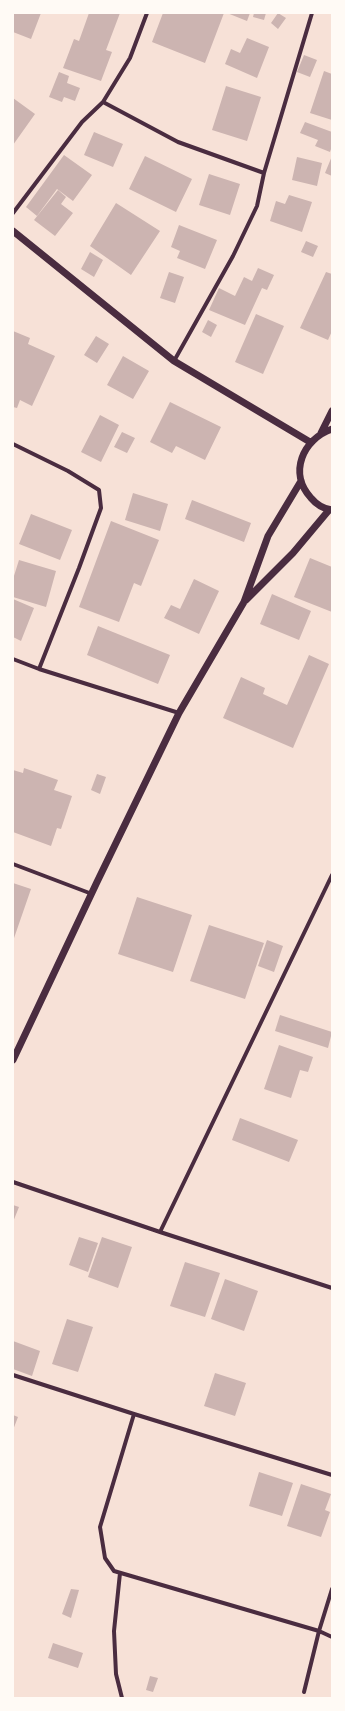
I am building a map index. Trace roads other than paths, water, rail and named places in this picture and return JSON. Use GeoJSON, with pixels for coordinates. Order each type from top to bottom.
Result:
{"type":"FeatureCollection","features":[{"type":"Feature","properties":{"kind":"street"},"geometry":{"type":"LineString","coordinates":[[13,213],[82,122],[103,102],[130,58],[147,13]]}},
{"type":"Feature","properties":{"kind":"street"},"geometry":{"type":"LineString","coordinates":[[174,361],[233,256],[257,206],[264,173],[312,13]]}},
{"type":"Feature","properties":{"kind":"street"},"geometry":{"type":"LineString","coordinates":[[103,102],[178,142],[264,173]]}},
{"type":"Feature","properties":{"kind":"street"},"geometry":{"type":"LineString","coordinates":[[13,231],[174,361],[310,442]]}},
{"type":"Feature","properties":{"kind":"street"},"geometry":{"type":"LineString","coordinates":[[321,433],[332,411]]}},
{"type":"Feature","properties":{"kind":"street"},"geometry":{"type":"LineString","coordinates":[[244,602],[293,553],[330,510],[316,504],[307,493],[301,481],[300,467],[303,454],[310,442],[321,433],[332,429]]}},
{"type":"Feature","properties":{"kind":"street"},"geometry":{"type":"LineString","coordinates":[[13,444],[68,471],[99,490],[101,508],[39,669]]}},
{"type":"Feature","properties":{"kind":"street"},"geometry":{"type":"LineString","coordinates":[[13,1060],[179,713],[244,602],[268,536],[301,481]]}},
{"type":"Feature","properties":{"kind":"street"},"geometry":{"type":"LineString","coordinates":[[13,659],[39,669],[179,713]]}},
{"type":"Feature","properties":{"kind":"street"},"geometry":{"type":"LineString","coordinates":[[13,864],[92,894]]}},
{"type":"Feature","properties":{"kind":"street"},"geometry":{"type":"LineString","coordinates":[[160,1232],[332,875]]}},
{"type":"Feature","properties":{"kind":"street"},"geometry":{"type":"LineString","coordinates":[[13,1182],[332,1288]]}},
{"type":"Feature","properties":{"kind":"street"},"geometry":{"type":"LineString","coordinates":[[13,1375],[332,1475]]}},
{"type":"Feature","properties":{"kind":"street"},"geometry":{"type":"LineString","coordinates":[[134,1414],[100,1527],[105,1558],[114,1571],[319,1631],[332,1637]]}},
{"type":"Feature","properties":{"kind":"street"},"geometry":{"type":"LineString","coordinates":[[120,1572],[114,1632],[116,1674],[122,1698]]}},
{"type":"Feature","properties":{"kind":"street"},"geometry":{"type":"LineString","coordinates":[[304,1692],[319,1631],[332,1589]]}}]}
